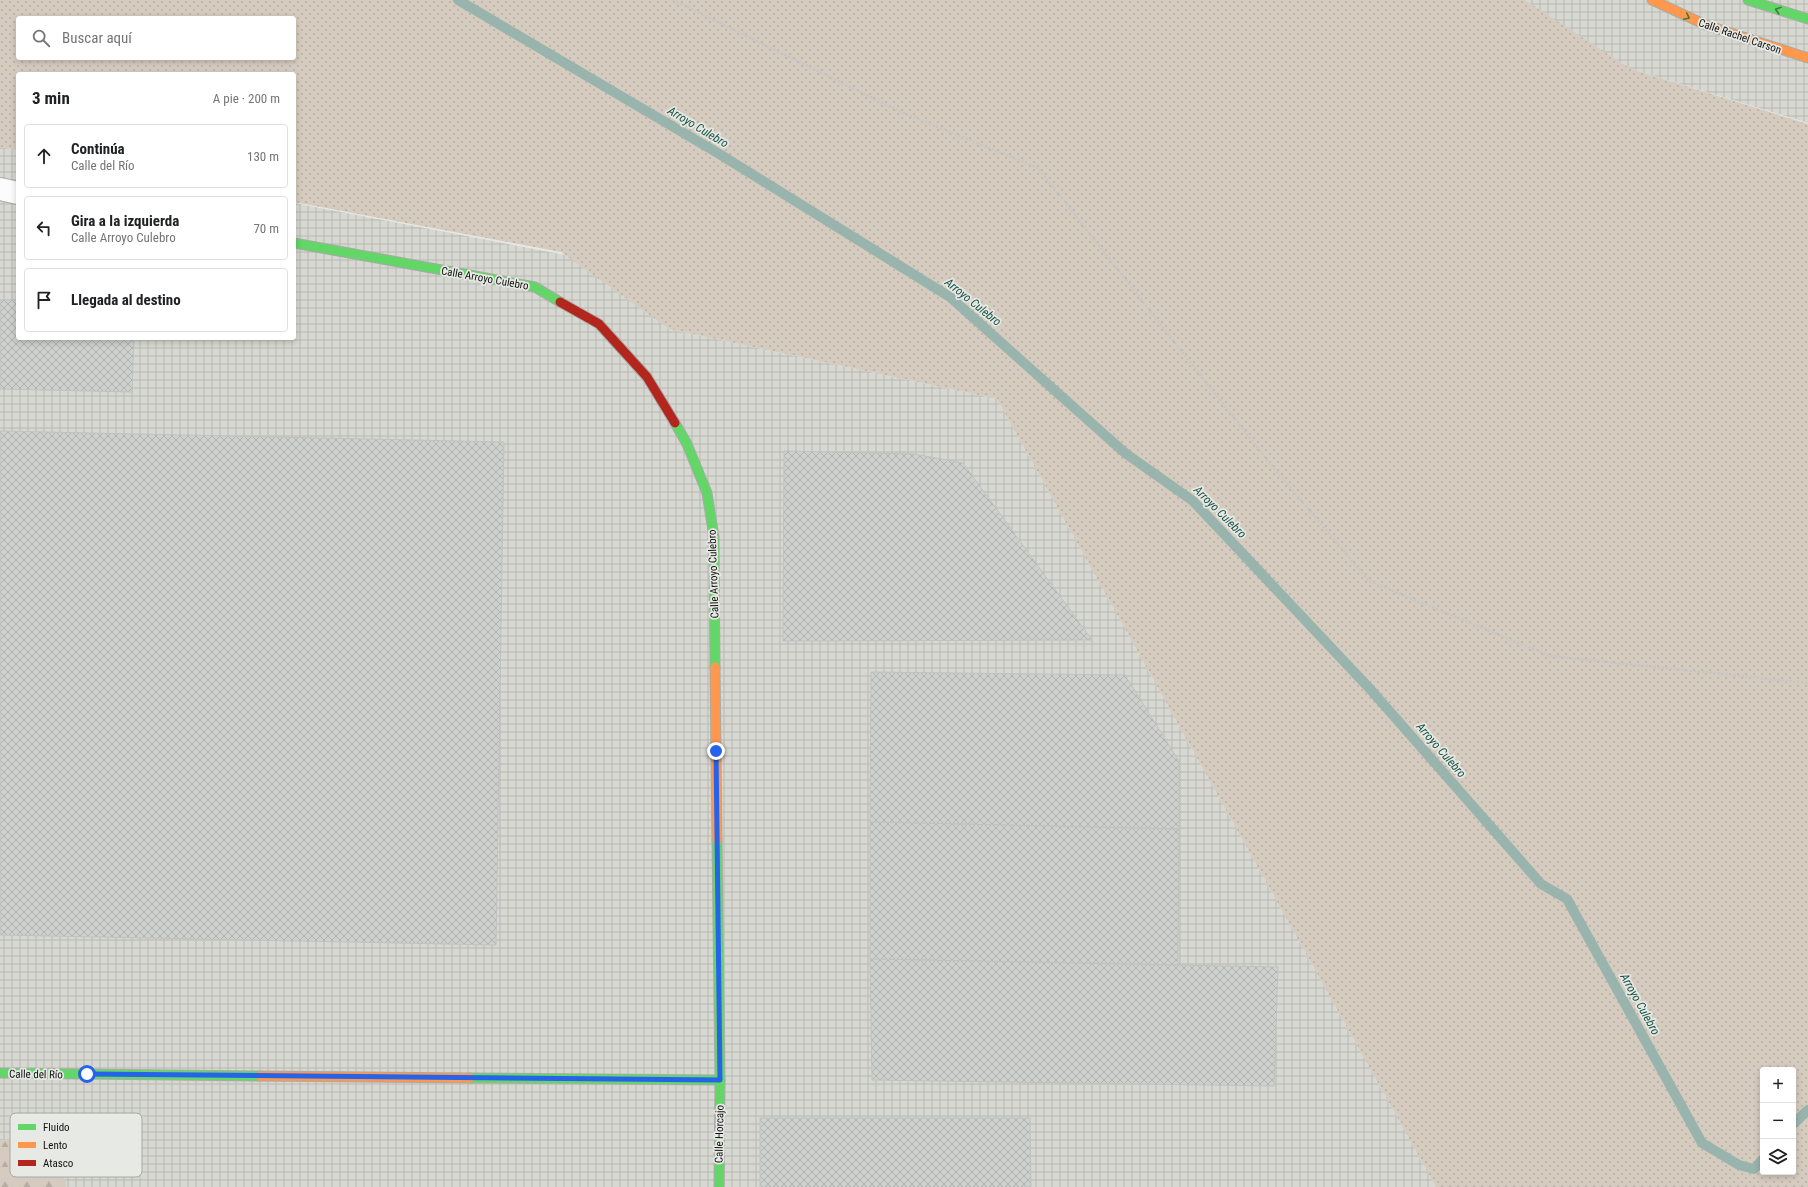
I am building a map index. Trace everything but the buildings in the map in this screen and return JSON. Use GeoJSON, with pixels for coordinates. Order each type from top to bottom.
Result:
{"type":"FeatureCollection","features":[{"type":"Feature","properties":{"kind":"street","name":"Calle Rachel Carson"},"geometry":{"type":"LineString","coordinates":[[1652,0],[1706,26],[1808,58]]}},
{"type":"Feature","properties":{"kind":"street"},"geometry":{"type":"LineString","coordinates":[[1748,0],[1808,19]]}},
{"type":"Feature","properties":{"kind":"street"},"geometry":{"type":"LineString","coordinates":[[0,189],[16,193]]}},
{"type":"Feature","properties":{"kind":"street","name":"Calle Arroyo Culebro"},"geometry":{"type":"LineString","coordinates":[[296,243],[535,287],[599,324],[647,377],[687,444],[707,493],[714,537],[720,1080]]}},
{"type":"Feature","properties":{"kind":"street","name":"Calle del Río"},"geometry":{"type":"LineString","coordinates":[[0,1073],[720,1080]]}},
{"type":"Feature","properties":{"kind":"street","name":"Calle Horcajo"},"geometry":{"type":"LineString","coordinates":[[719,1187],[720,1080]]}},
{"type":"Feature","properties":{"kind":"path"},"geometry":{"type":"LineString","coordinates":[[673,0],[899,111],[1038,168],[1267,460],[1369,581],[1550,656],[1808,683]]}},
{"type":"Feature","properties":{"kind":"shaded area"},"geometry":{"type":"Polygon","coordinates":[[[1523,0],[1808,0],[1808,123],[1631,69],[1523,0]]]}},
{"type":"Feature","properties":{"kind":"shaded area"},"geometry":{"type":"Polygon","coordinates":[[[0,147],[16,150],[16,340],[296,340],[296,203],[566,255],[669,329],[997,399],[1436,1187],[0,1187],[0,147]]]}},
{"type":"Feature","properties":{"kind":"green space"},"geometry":{"type":"Polygon","coordinates":[[[0,0],[1525,0],[1631,69],[1808,124],[1808,1187],[1436,1187],[997,399],[669,329],[561,252],[296,202],[296,72],[16,72],[16,150],[0,147],[0,0]]]}},
{"type":"Feature","properties":{"kind":"green space"},"geometry":{"type":"Polygon","coordinates":[[[10,1139],[10,1177],[64,1177],[66,1187],[0,1187],[0,1140],[10,1139]]]}},
{"type":"Feature","properties":{"kind":"waterway","name":"Arroyo Culebro"},"geometry":{"type":"LineString","coordinates":[[458,0],[721,155],[950,297],[1125,453],[1193,501],[1371,690],[1541,884],[1567,899],[1702,1143],[1739,1165],[1754,1169],[1760,1162]]}},
{"type":"Feature","properties":{"kind":"waterway","name":"Arroyo Culebro"},"geometry":{"type":"LineString","coordinates":[[1796,1121],[1808,1110]]}},
{"type":"Feature","properties":{"kind":"traffic: fast"},"geometry":{"type":"LineString","coordinates":[[1748,0],[1808,19]]}},
{"type":"Feature","properties":{"kind":"traffic: fast"},"geometry":{"type":"LineString","coordinates":[[296,243],[535,287],[560,302]]}},
{"type":"Feature","properties":{"kind":"traffic: fast"},"geometry":{"type":"LineString","coordinates":[[675,423],[687,444],[707,493],[714,537],[715,667]]}},
{"type":"Feature","properties":{"kind":"traffic: fast"},"geometry":{"type":"LineString","coordinates":[[717,840],[720,1080],[719,1187]]}},
{"type":"Feature","properties":{"kind":"traffic: fast"},"geometry":{"type":"LineString","coordinates":[[0,1073],[260,1076]]}},
{"type":"Feature","properties":{"kind":"traffic: fast"},"geometry":{"type":"LineString","coordinates":[[470,1078],[720,1080]]}},
{"type":"Feature","properties":{"kind":"traffic: slow"},"geometry":{"type":"LineString","coordinates":[[1652,0],[1706,25],[1808,58]]}},
{"type":"Feature","properties":{"kind":"traffic: slow"},"geometry":{"type":"LineString","coordinates":[[715,667],[717,840]]}},
{"type":"Feature","properties":{"kind":"traffic: slow"},"geometry":{"type":"LineString","coordinates":[[260,1076],[470,1078]]}},
{"type":"Feature","properties":{"kind":"traffic: jam"},"geometry":{"type":"LineString","coordinates":[[560,302],[599,324],[647,377],[675,423]]}},
{"type":"Feature","properties":{"kind":"route"},"geometry":{"type":"LineString","coordinates":[[87,1074],[720,1080],[716,751]]}}]}
